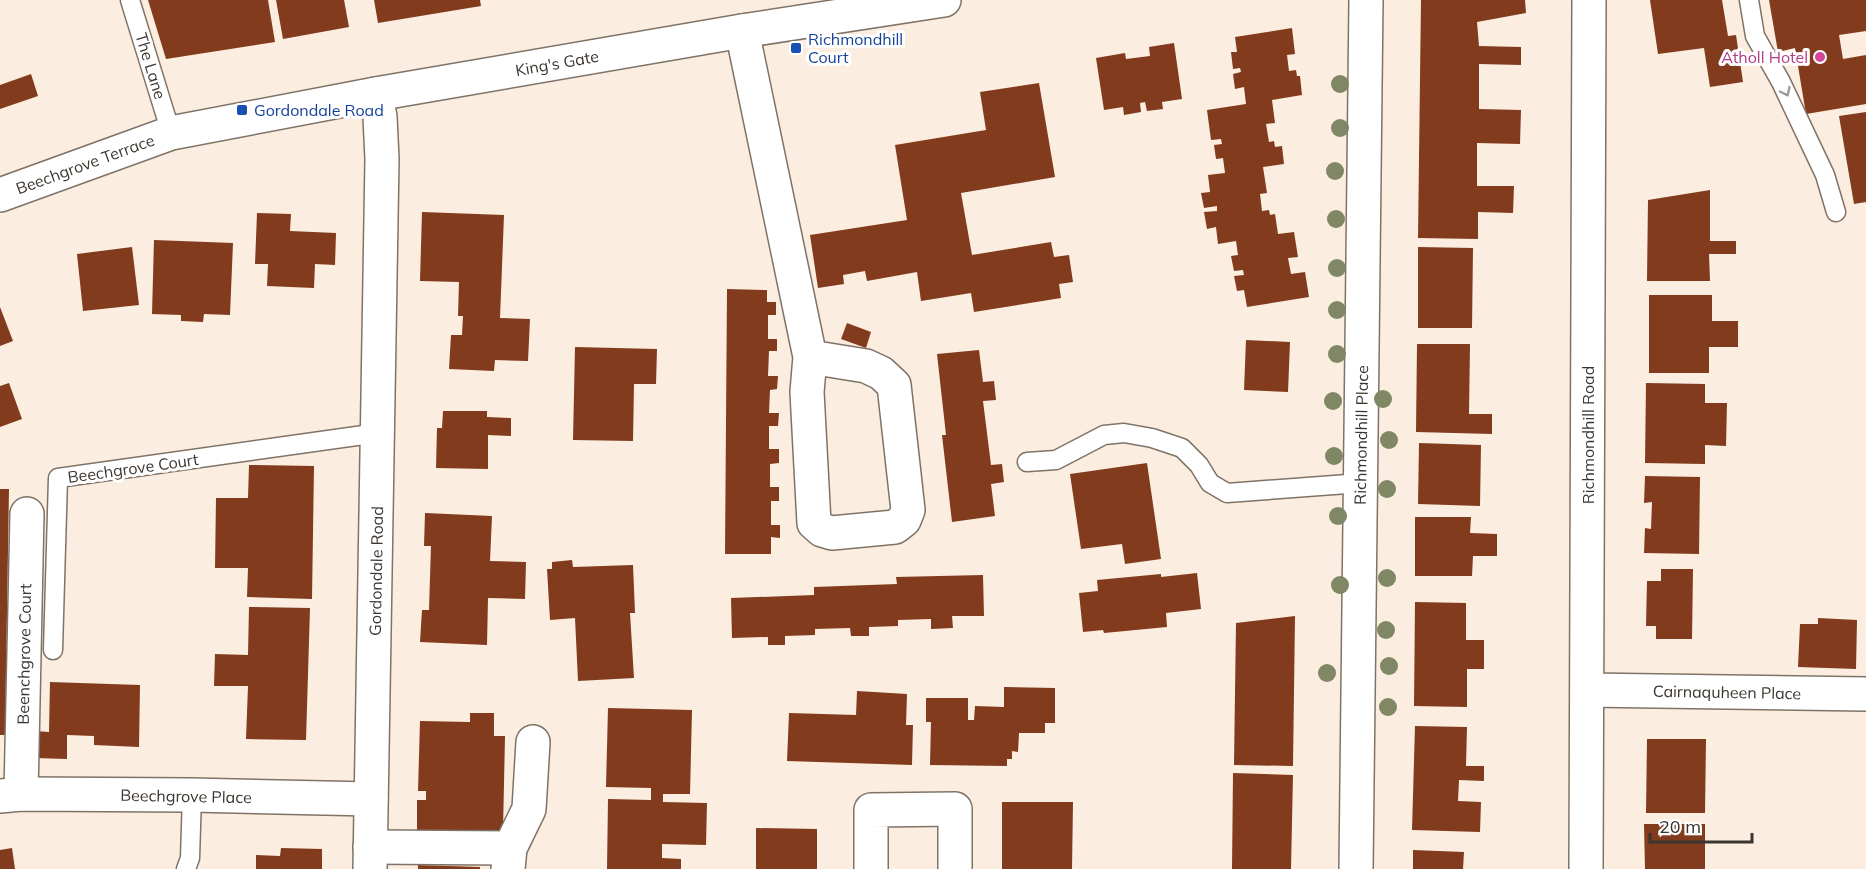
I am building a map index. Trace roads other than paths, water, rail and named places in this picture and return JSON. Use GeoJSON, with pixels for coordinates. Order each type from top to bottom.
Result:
{"type":"FeatureCollection","features":[{"type":"Feature","properties":{"kind":"street","name":"King's Gate"},"geometry":{"type":"LineString","coordinates":[[171,133],[376,94],[742,31],[944,0]]}},
{"type":"Feature","properties":{"kind":"street","name":"Richmondhill Place"},"geometry":{"type":"LineString","coordinates":[[1356,869],[1366,0]]}},
{"type":"Feature","properties":{"kind":"street","name":"Richmondhill Road"},"geometry":{"type":"LineString","coordinates":[[1586,869],[1589,0]]}},
{"type":"Feature","properties":{"kind":"street"},"geometry":{"type":"LineString","coordinates":[[742,31],[810,357],[807,392],[814,523],[822,530],[832,533],[895,526],[904,520],[908,510],[894,385],[881,373],[866,366],[810,357]]}},
{"type":"Feature","properties":{"kind":"street","name":"Gordondale Road"},"geometry":{"type":"LineString","coordinates":[[370,858],[382,159],[380,117],[376,94]]}},
{"type":"Feature","properties":{"kind":"street","name":"Beechgrove Terrace"},"geometry":{"type":"LineString","coordinates":[[0,195],[171,133]]}},
{"type":"Feature","properties":{"kind":"street","name":"Beenchgrove Court"},"geometry":{"type":"LineString","coordinates":[[11,795],[27,513]]}},
{"type":"Feature","properties":{"kind":"street","name":"Cairnaquheen Place"},"geometry":{"type":"LineString","coordinates":[[1587,690],[1866,694]]}},
{"type":"Feature","properties":{"kind":"street"},"geometry":{"type":"LineString","coordinates":[[370,858],[509,859],[529,809],[533,742]]}},
{"type":"Feature","properties":{"kind":"street","name":"Beechgrove Place"},"geometry":{"type":"LineString","coordinates":[[11,795],[192,795],[371,799]]}},
{"type":"Feature","properties":{"kind":"street"},"geometry":{"type":"LineString","coordinates":[[871,869],[871,810],[919,809],[955,809],[955,869]]}},
{"type":"Feature","properties":{"kind":"lane","name":"The Lane"},"geometry":{"type":"LineString","coordinates":[[130,0],[171,133]]}},
{"type":"Feature","properties":{"kind":"lane"},"geometry":{"type":"LineString","coordinates":[[1749,0],[1755,36],[1781,82],[1825,175],[1836,212]]}},
{"type":"Feature","properties":{"kind":"lane","name":"Beechgrove Court"},"geometry":{"type":"LineString","coordinates":[[53,650],[58,478],[378,433]]}},
{"type":"Feature","properties":{"kind":"lane"},"geometry":{"type":"LineString","coordinates":[[1027,462],[1056,460],[1104,435],[1124,433],[1152,438],[1182,448],[1199,465],[1210,483],[1227,493],[1361,483]]}},
{"type":"Feature","properties":{"kind":"lane"},"geometry":{"type":"LineString","coordinates":[[186,869],[190,858],[192,795]]}},
{"type":"Feature","properties":{"kind":"place","name":"Richmondhill Court"},"geometry":{"type":"Point","coordinates":[796,48]}},
{"type":"Feature","properties":{"kind":"place","name":"Atholl Hotel"},"geometry":{"type":"Point","coordinates":[1820,57]}},
{"type":"Feature","properties":{"kind":"place","name":"Gordondale Road"},"geometry":{"type":"Point","coordinates":[242,110]}}]}
